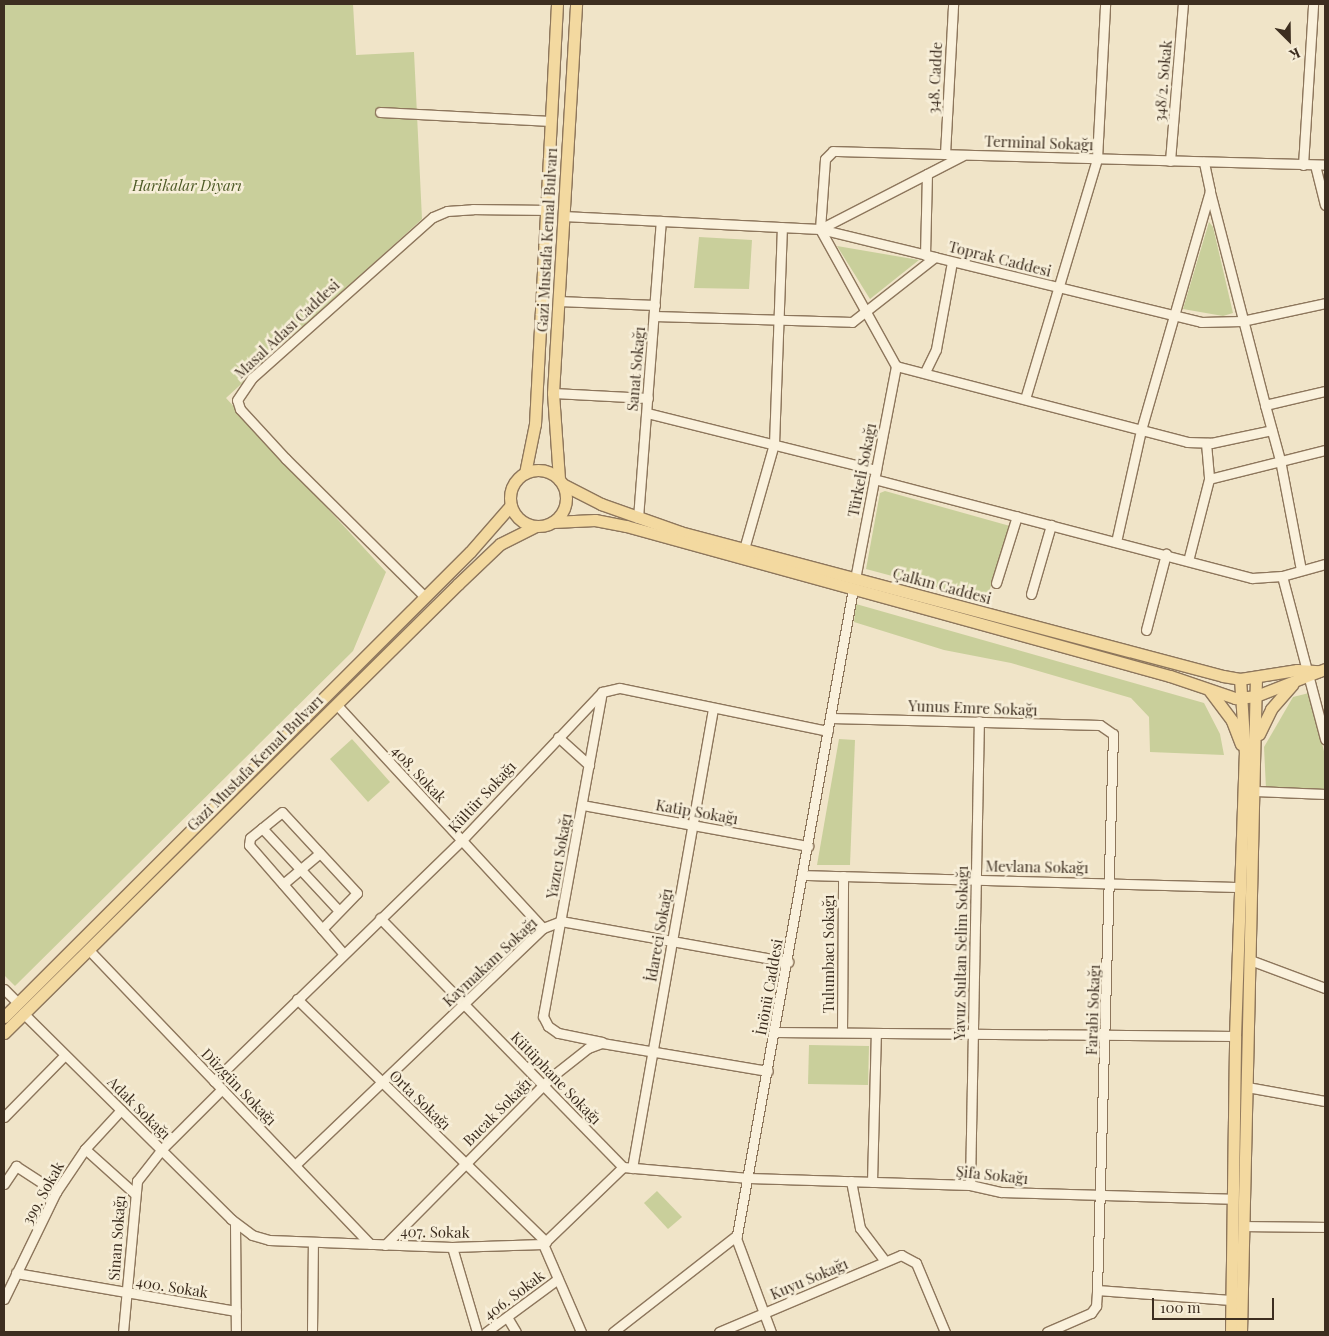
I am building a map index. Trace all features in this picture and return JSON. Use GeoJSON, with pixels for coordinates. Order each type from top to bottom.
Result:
{"type":"FeatureCollection","features":[{"type":"Feature","properties":{"kind":"main road","name":"Gazi Mustafa Kemal Bulvarı"},"geometry":{"type":"LineString","coordinates":[[525,473],[535,424],[557,4]]}},
{"type":"Feature","properties":{"kind":"main road","name":"Gazi Mustafa Kemal Bulvarı"},"geometry":{"type":"LineString","coordinates":[[561,482],[553,393],[576,4]]}},
{"type":"Feature","properties":{"kind":"main road"},"geometry":{"type":"LineString","coordinates":[[543,470],[561,482],[564,509],[553,522],[536,526],[520,519],[511,505],[512,488],[525,473],[543,470]]}},
{"type":"Feature","properties":{"kind":"main road","name":"Çalkın Caddesi"},"geometry":{"type":"LineString","coordinates":[[561,482],[638,518],[854,584],[1170,676],[1209,690],[1241,698],[1256,696],[1294,683]]}},
{"type":"Feature","properties":{"kind":"main road","name":"Gazi Mustafa Kemal Bulvarı"},"geometry":{"type":"LineString","coordinates":[[4,1033],[20,1008],[425,597],[511,505]]}},
{"type":"Feature","properties":{"kind":"main road","name":"Çalkın Caddesi"},"geometry":{"type":"LineString","coordinates":[[553,522],[594,520],[626,526],[1240,679],[1322,670]]}},
{"type":"Feature","properties":{"kind":"main road","name":"Gazi Mustafa Kemal Bulvarı"},"geometry":{"type":"LineString","coordinates":[[4,1017],[20,1008],[88,949],[500,544],[536,526]]}},
{"type":"Feature","properties":{"kind":"main road","name":"Çalkın Caddesi"},"geometry":{"type":"LineString","coordinates":[[1257,738],[1271,709],[1294,683],[1308,673]]}},
{"type":"Feature","properties":{"kind":"main road"},"geometry":{"type":"LineString","coordinates":[[1241,1332],[1257,738],[1256,678]]}},
{"type":"Feature","properties":{"kind":"main road"},"geometry":{"type":"LineString","coordinates":[[1231,1332],[1235,1036],[1245,754],[1240,679]]}},
{"type":"Feature","properties":{"kind":"main road"},"geometry":{"type":"LineString","coordinates":[[1209,690],[1232,721],[1245,754]]}},
{"type":"Feature","properties":{"kind":"street","name":"348. Cadde"},"geometry":{"type":"LineString","coordinates":[[944,154],[953,4]]}},
{"type":"Feature","properties":{"kind":"street"},"geometry":{"type":"LineString","coordinates":[[1025,399],[1097,158],[1105,4]]}},
{"type":"Feature","properties":{"kind":"street","name":"348/2. Sokak"},"geometry":{"type":"LineString","coordinates":[[1170,161],[1182,4]]}},
{"type":"Feature","properties":{"kind":"street"},"geometry":{"type":"LineString","coordinates":[[1303,165],[1313,4]]}},
{"type":"Feature","properties":{"kind":"street"},"geometry":{"type":"LineString","coordinates":[[380,112],[551,121]]}},
{"type":"Feature","properties":{"kind":"street","name":"Terminal Sokağı"},"geometry":{"type":"LineString","coordinates":[[820,229],[828,154],[833,151],[1325,165]]}},
{"type":"Feature","properties":{"kind":"street"},"geometry":{"type":"LineString","coordinates":[[820,229],[964,155]]}},
{"type":"Feature","properties":{"kind":"street"},"geometry":{"type":"LineString","coordinates":[[1204,162],[1242,321],[1280,460],[1301,570]]}},
{"type":"Feature","properties":{"kind":"street"},"geometry":{"type":"LineString","coordinates":[[1315,165],[1325,204]]}},
{"type":"Feature","properties":{"kind":"street"},"geometry":{"type":"LineString","coordinates":[[925,255],[927,174]]}},
{"type":"Feature","properties":{"kind":"street"},"geometry":{"type":"LineString","coordinates":[[1116,542],[1141,430],[1172,316],[1210,191]]}},
{"type":"Feature","properties":{"kind":"street","name":"Masal Adası Caddesi"},"geometry":{"type":"LineString","coordinates":[[425,597],[286,459],[240,409],[237,400],[252,378],[389,253],[432,218],[447,211],[473,209],[546,210]]}},
{"type":"Feature","properties":{"kind":"street"},"geometry":{"type":"LineString","coordinates":[[563,216],[820,229],[935,257]]}},
{"type":"Feature","properties":{"kind":"street","name":"Sanat Sokağı"},"geometry":{"type":"LineString","coordinates":[[638,518],[661,221]]}},
{"type":"Feature","properties":{"kind":"street"},"geometry":{"type":"LineString","coordinates":[[744,549],[774,444],[782,227]]}},
{"type":"Feature","properties":{"kind":"street"},"geometry":{"type":"LineString","coordinates":[[820,229],[896,366],[925,372],[1141,430],[1206,443],[1272,430]]}},
{"type":"Feature","properties":{"kind":"street","name":"Toprak Caddesi"},"geometry":{"type":"LineString","coordinates":[[654,316],[844,324],[867,313],[935,257],[1172,316],[1209,323],[1242,321],[1325,303]]}},
{"type":"Feature","properties":{"kind":"street"},"geometry":{"type":"LineString","coordinates":[[925,372],[936,349],[952,262]]}},
{"type":"Feature","properties":{"kind":"street"},"geometry":{"type":"LineString","coordinates":[[558,301],[655,305]]}},
{"type":"Feature","properties":{"kind":"street","name":"Türkeli Sokağı"},"geometry":{"type":"LineString","coordinates":[[854,584],[896,366]]}},
{"type":"Feature","properties":{"kind":"street"},"geometry":{"type":"LineString","coordinates":[[1264,404],[1325,391]]}},
{"type":"Feature","properties":{"kind":"street"},"geometry":{"type":"LineString","coordinates":[[553,393],[648,398]]}},
{"type":"Feature","properties":{"kind":"street"},"geometry":{"type":"LineString","coordinates":[[647,413],[774,444],[1017,516],[1252,578],[1282,576],[1325,564]]}},
{"type":"Feature","properties":{"kind":"street"},"geometry":{"type":"LineString","coordinates":[[1188,561],[1209,479],[1206,443]]}},
{"type":"Feature","properties":{"kind":"street"},"geometry":{"type":"LineString","coordinates":[[1209,479],[1325,450]]}},
{"type":"Feature","properties":{"kind":"street"},"geometry":{"type":"LineString","coordinates":[[996,583],[1017,516]]}},
{"type":"Feature","properties":{"kind":"street"},"geometry":{"type":"LineString","coordinates":[[1031,594],[1050,525]]}},
{"type":"Feature","properties":{"kind":"street"},"geometry":{"type":"LineString","coordinates":[[1146,630],[1166,554]]}},
{"type":"Feature","properties":{"kind":"street"},"geometry":{"type":"LineString","coordinates":[[1282,576],[1325,740]]}},
{"type":"Feature","properties":{"kind":"street","name":"İnönü Caddesi"},"geometry":{"type":"LineString","coordinates":[[736,1238],[750,1178],[854,584]]}},
{"type":"Feature","properties":{"kind":"street"},"geometry":{"type":"LineString","coordinates":[[602,692],[620,688],[828,731]]}},
{"type":"Feature","properties":{"kind":"street","name":"Kültür Sokağı"},"geometry":{"type":"LineString","coordinates":[[214,1081],[343,953],[462,840],[602,692]]}},
{"type":"Feature","properties":{"kind":"street","name":"Yazıcı Sokağı"},"geometry":{"type":"LineString","coordinates":[[602,692],[544,1018],[558,1033],[602,1042]]}},
{"type":"Feature","properties":{"kind":"street","name":"408. Sokak"},"geometry":{"type":"LineString","coordinates":[[336,704],[543,928]]}},
{"type":"Feature","properties":{"kind":"street","name":"İdareci Sokağı"},"geometry":{"type":"LineString","coordinates":[[627,1167],[652,1051],[713,708]]}},
{"type":"Feature","properties":{"kind":"street","name":"Yunus Emre Sokağı"},"geometry":{"type":"LineString","coordinates":[[831,718],[1100,725],[1112,732]]}},
{"type":"Feature","properties":{"kind":"street","name":"Yavuz Sultan Selim Sokağı"},"geometry":{"type":"LineString","coordinates":[[970,1185],[979,721]]}},
{"type":"Feature","properties":{"kind":"street","name":"Farabi Sokağı"},"geometry":{"type":"LineString","coordinates":[[1049,1332],[1092,1312],[1097,1290],[1115,742],[1112,732]]}},
{"type":"Feature","properties":{"kind":"street"},"geometry":{"type":"LineString","coordinates":[[558,737],[589,765]]}},
{"type":"Feature","properties":{"kind":"street"},"geometry":{"type":"LineString","coordinates":[[1255,791],[1325,794]]}},
{"type":"Feature","properties":{"kind":"street","name":"Katip Sokağı"},"geometry":{"type":"LineString","coordinates":[[582,805],[808,846]]}},
{"type":"Feature","properties":{"kind":"street"},"geometry":{"type":"LineString","coordinates":[[322,928],[357,893],[282,812],[250,838],[249,845],[343,953]]}},
{"type":"Feature","properties":{"kind":"street"},"geometry":{"type":"LineString","coordinates":[[262,828],[339,911]]}},
{"type":"Feature","properties":{"kind":"street"},"geometry":{"type":"LineString","coordinates":[[283,884],[320,853]]}},
{"type":"Feature","properties":{"kind":"street","name":"Mevlana Sokağı"},"geometry":{"type":"LineString","coordinates":[[803,876],[1241,887]]}},
{"type":"Feature","properties":{"kind":"street","name":"Tulumbacı Sokağı"},"geometry":{"type":"LineString","coordinates":[[842,1032],[843,876]]}},
{"type":"Feature","properties":{"kind":"street","name":"Kütüphane Sokağı"},"geometry":{"type":"LineString","coordinates":[[380,918],[543,1085],[627,1167]]}},
{"type":"Feature","properties":{"kind":"street","name":"Kaymakam Sokağı"},"geometry":{"type":"LineString","coordinates":[[295,1165],[543,928],[561,921],[788,962]]}},
{"type":"Feature","properties":{"kind":"street","name":"Düzgün Sokağı"},"geometry":{"type":"LineString","coordinates":[[88,949],[370,1244]]}},
{"type":"Feature","properties":{"kind":"street"},"geometry":{"type":"LineString","coordinates":[[1250,960],[1325,988]]}},
{"type":"Feature","properties":{"kind":"street","name":"Adak Sokağı"},"geometry":{"type":"LineString","coordinates":[[4,990],[66,1055],[235,1223]]}},
{"type":"Feature","properties":{"kind":"street","name":"Orta Sokağı"},"geometry":{"type":"LineString","coordinates":[[297,999],[466,1163],[544,1243]]}},
{"type":"Feature","properties":{"kind":"street"},"geometry":{"type":"LineString","coordinates":[[775,1032],[1235,1036]]}},
{"type":"Feature","properties":{"kind":"street"},"geometry":{"type":"LineString","coordinates":[[872,1182],[876,1033]]}},
{"type":"Feature","properties":{"kind":"street"},"geometry":{"type":"LineString","coordinates":[[602,1042],[768,1071]]}},
{"type":"Feature","properties":{"kind":"street","name":"Bucak Sokağı"},"geometry":{"type":"LineString","coordinates":[[385,1245],[543,1085],[579,1054],[602,1042]]}},
{"type":"Feature","properties":{"kind":"street"},"geometry":{"type":"LineString","coordinates":[[4,1117],[66,1055]]}},
{"type":"Feature","properties":{"kind":"street"},"geometry":{"type":"LineString","coordinates":[[1247,1087],[1325,1101]]}},
{"type":"Feature","properties":{"kind":"street","name":"Sinan Sokağı"},"geometry":{"type":"LineString","coordinates":[[123,1332],[134,1193],[139,1177],[161,1150],[222,1089]]}},
{"type":"Feature","properties":{"kind":"street","name":"399. Sokak"},"geometry":{"type":"LineString","coordinates":[[4,1299],[56,1192],[85,1149],[121,1110]]}},
{"type":"Feature","properties":{"kind":"street"},"geometry":{"type":"LineString","coordinates":[[85,1149],[134,1193]]}},
{"type":"Feature","properties":{"kind":"street"},"geometry":{"type":"LineString","coordinates":[[4,1184],[16,1166],[56,1192]]}},
{"type":"Feature","properties":{"kind":"street"},"geometry":{"type":"LineString","coordinates":[[581,1332],[544,1243],[627,1167],[750,1178]]}},
{"type":"Feature","properties":{"kind":"street","name":"Şifa Sokağı"},"geometry":{"type":"LineString","coordinates":[[750,1178],[970,1185],[1001,1192],[1232,1199]]}},
{"type":"Feature","properties":{"kind":"street"},"geometry":{"type":"LineString","coordinates":[[850,1181],[860,1228],[885,1261]]}},
{"type":"Feature","properties":{"kind":"street"},"geometry":{"type":"LineString","coordinates":[[235,1223],[236,1332]]}},
{"type":"Feature","properties":{"kind":"street","name":"407. Sokak"},"geometry":{"type":"LineString","coordinates":[[235,1223],[264,1240],[452,1247],[544,1243]]}},
{"type":"Feature","properties":{"kind":"street"},"geometry":{"type":"LineString","coordinates":[[1243,1226],[1325,1227]]}},
{"type":"Feature","properties":{"kind":"street"},"geometry":{"type":"LineString","coordinates":[[613,1332],[736,1238],[771,1332]]}},
{"type":"Feature","properties":{"kind":"street"},"geometry":{"type":"LineString","coordinates":[[312,1332],[314,1242]]}},
{"type":"Feature","properties":{"kind":"street"},"geometry":{"type":"LineString","coordinates":[[452,1247],[477,1332]]}},
{"type":"Feature","properties":{"kind":"street","name":"Kuyu Sokağı"},"geometry":{"type":"LineString","coordinates":[[719,1332],[901,1255],[910,1257],[918,1265],[945,1332]]}},
{"type":"Feature","properties":{"kind":"street","name":"400. Sokak"},"geometry":{"type":"LineString","coordinates":[[16,1273],[126,1294],[236,1311]]}},
{"type":"Feature","properties":{"kind":"street","name":"406. Sokak"},"geometry":{"type":"LineString","coordinates":[[486,1332],[558,1279]]}},
{"type":"Feature","properties":{"kind":"street"},"geometry":{"type":"LineString","coordinates":[[1097,1290],[1231,1300]]}},
{"type":"Feature","properties":{"kind":"street"},"geometry":{"type":"LineString","coordinates":[[507,1317],[516,1332]]}},
{"type":"Feature","properties":{"kind":"green space","name":"Harikalar Diyarı"},"geometry":{"type":"Polygon","coordinates":[[[4,4],[353,4],[356,55],[414,52],[422,219],[226,398],[386,572],[353,651],[15,986],[4,975],[4,4]]]}},
{"type":"Feature","properties":{"kind":"green space"},"geometry":{"type":"Polygon","coordinates":[[[1209,222],[1213,227],[1233,313],[1223,316],[1183,309],[1209,222]]]}},
{"type":"Feature","properties":{"kind":"green space"},"geometry":{"type":"Polygon","coordinates":[[[699,237],[752,240],[749,289],[694,288],[699,237]]]}},
{"type":"Feature","properties":{"kind":"green space"},"geometry":{"type":"Polygon","coordinates":[[[837,246],[919,260],[870,299],[837,246]]]}},
{"type":"Feature","properties":{"kind":"green space"},"geometry":{"type":"Polygon","coordinates":[[[885,491],[1010,526],[986,601],[866,569],[880,493],[885,491]]]}},
{"type":"Feature","properties":{"kind":"green space"},"geometry":{"type":"Polygon","coordinates":[[[856,604],[1204,703],[1220,734],[1224,755],[1150,752],[1149,717],[1131,698],[1011,663],[944,650],[854,622],[856,604]]]}},
{"type":"Feature","properties":{"kind":"green space"},"geometry":{"type":"Polygon","coordinates":[[[1309,693],[1325,755],[1325,792],[1266,789],[1264,747],[1293,697],[1309,693]]]}},
{"type":"Feature","properties":{"kind":"green space"},"geometry":{"type":"Polygon","coordinates":[[[352,739],[390,782],[368,802],[330,759],[352,739]]]}},
{"type":"Feature","properties":{"kind":"green space"},"geometry":{"type":"Polygon","coordinates":[[[839,739],[855,740],[850,865],[817,865],[839,739]]]}},
{"type":"Feature","properties":{"kind":"green space"},"geometry":{"type":"Polygon","coordinates":[[[809,1045],[869,1046],[868,1085],[808,1084],[809,1045]]]}},
{"type":"Feature","properties":{"kind":"green space"},"geometry":{"type":"Polygon","coordinates":[[[657,1191],[682,1217],[668,1229],[644,1203],[657,1191]]]}}]}
